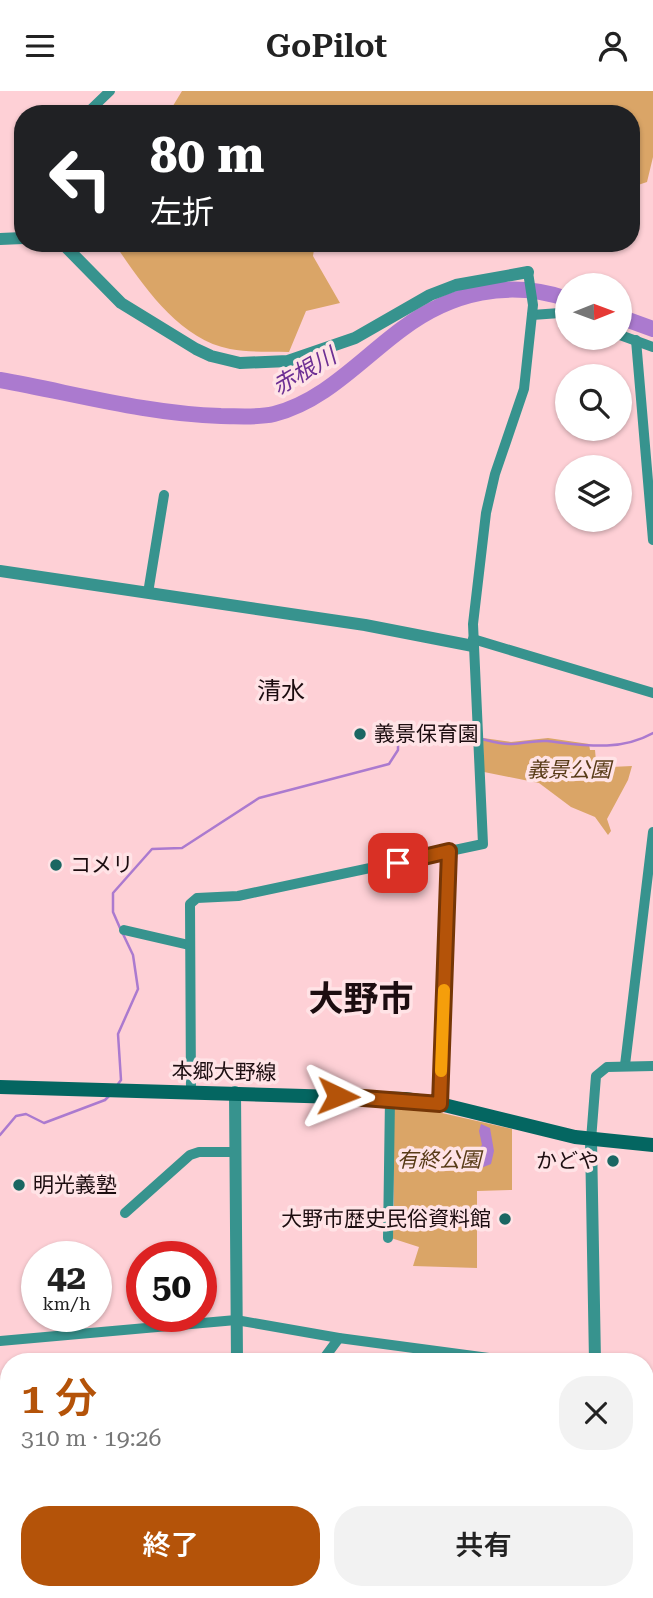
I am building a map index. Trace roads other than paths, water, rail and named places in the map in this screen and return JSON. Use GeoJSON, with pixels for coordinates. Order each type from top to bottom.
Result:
{"type":"FeatureCollection","features":[{"type":"Feature","properties":{"kind":"main road","name":"本郷大野線"},"geometry":{"type":"LineString","coordinates":[[0,1087],[390,1098],[440,1104],[591,1140],[653,1145]]}},
{"type":"Feature","properties":{"kind":"street"},"geometry":{"type":"LineString","coordinates":[[95,105],[110,91]]}},
{"type":"Feature","properties":{"kind":"street"},"geometry":{"type":"LineString","coordinates":[[71,252],[121,303],[196,349],[211,356],[240,363],[288,362],[355,338],[430,295],[456,285],[529,275],[532,310],[524,389],[495,474],[486,513],[473,642],[483,844],[238,896],[197,898],[190,904],[191,1091]]}},
{"type":"Feature","properties":{"kind":"street"},"geometry":{"type":"LineString","coordinates":[[532,310],[555,314]]}},
{"type":"Feature","properties":{"kind":"street"},"geometry":{"type":"LineString","coordinates":[[632,339],[653,347]]}},
{"type":"Feature","properties":{"kind":"street"},"geometry":{"type":"LineString","coordinates":[[636,340],[650,473],[653,540]]}},
{"type":"Feature","properties":{"kind":"street"},"geometry":{"type":"LineString","coordinates":[[149,593],[164,495]]}},
{"type":"Feature","properties":{"kind":"street"},"geometry":{"type":"LineString","coordinates":[[0,571],[473,642],[653,693]]}},
{"type":"Feature","properties":{"kind":"street"},"geometry":{"type":"LineString","coordinates":[[625,1065],[653,832]]}},
{"type":"Feature","properties":{"kind":"street"},"geometry":{"type":"LineString","coordinates":[[440,1104],[449,851]]}},
{"type":"Feature","properties":{"kind":"street"},"geometry":{"type":"LineString","coordinates":[[124,930],[189,945]]}},
{"type":"Feature","properties":{"kind":"street"},"geometry":{"type":"LineString","coordinates":[[595,1353],[591,1140],[597,1076],[607,1067],[653,1066]]}},
{"type":"Feature","properties":{"kind":"street"},"geometry":{"type":"LineString","coordinates":[[235,1092],[237,1353]]}},
{"type":"Feature","properties":{"kind":"street"},"geometry":{"type":"LineString","coordinates":[[388,1238],[390,1098]]}},
{"type":"Feature","properties":{"kind":"street"},"geometry":{"type":"LineString","coordinates":[[125,1213],[190,1155],[199,1151],[236,1152]]}},
{"type":"Feature","properties":{"kind":"street"},"geometry":{"type":"LineString","coordinates":[[0,1341],[236,1320],[427,1353]]}},
{"type":"Feature","properties":{"kind":"street"},"geometry":{"type":"LineString","coordinates":[[327,1353],[339,1338]]}},
{"type":"Feature","properties":{"kind":"waterway","name":"赤根川"},"geometry":{"type":"LineString","coordinates":[[0,380],[166,411],[221,416],[268,415],[292,408],[326,389],[402,329],[440,306],[460,298],[502,290],[524,290],[555,296]]}},
{"type":"Feature","properties":{"kind":"waterway","name":"赤根川"},"geometry":{"type":"LineString","coordinates":[[632,321],[653,329]]}},
{"type":"Feature","properties":{"kind":"waterway"},"geometry":{"type":"LineString","coordinates":[[120,928],[113,912],[113,893],[152,849],[182,848],[259,798],[389,764],[398,750],[398,727],[475,738]]}},
{"type":"Feature","properties":{"kind":"waterway"},"geometry":{"type":"LineString","coordinates":[[482,739],[506,744],[542,741],[601,746],[627,743],[653,733]]}},
{"type":"Feature","properties":{"kind":"waterway"},"geometry":{"type":"LineString","coordinates":[[118,1084],[121,1080],[118,1034],[138,989],[133,955],[123,934]]}},
{"type":"Feature","properties":{"kind":"waterway"},"geometry":{"type":"LineString","coordinates":[[0,1135],[16,1116],[26,1114],[44,1123],[105,1100],[110,1095]]}},
{"type":"Feature","properties":{"kind":"place","name":"義景保育園"},"geometry":{"type":"Point","coordinates":[360,734]}},
{"type":"Feature","properties":{"kind":"place","name":"コメリ"},"geometry":{"type":"Point","coordinates":[56,865]}},
{"type":"Feature","properties":{"kind":"place","name":"かどや"},"geometry":{"type":"Point","coordinates":[613,1161]}},
{"type":"Feature","properties":{"kind":"place","name":"明光義塾"},"geometry":{"type":"Point","coordinates":[19,1185]}},
{"type":"Feature","properties":{"kind":"place","name":"大野市歴史民俗資料館"},"geometry":{"type":"Point","coordinates":[505,1219]}},
{"type":"Feature","properties":{"kind":"district","name":"清水"},"geometry":{"type":"Point","coordinates":[281,691]}},
{"type":"Feature","properties":{"kind":"district","name":"大野市"},"geometry":{"type":"Point","coordinates":[361,999]}},
{"type":"Feature","properties":{"kind":"park label","name":"義景公園"},"geometry":{"type":"Point","coordinates":[569,770]}},
{"type":"Feature","properties":{"kind":"park label","name":"有終公園"},"geometry":{"type":"Point","coordinates":[439,1160]}}]}
